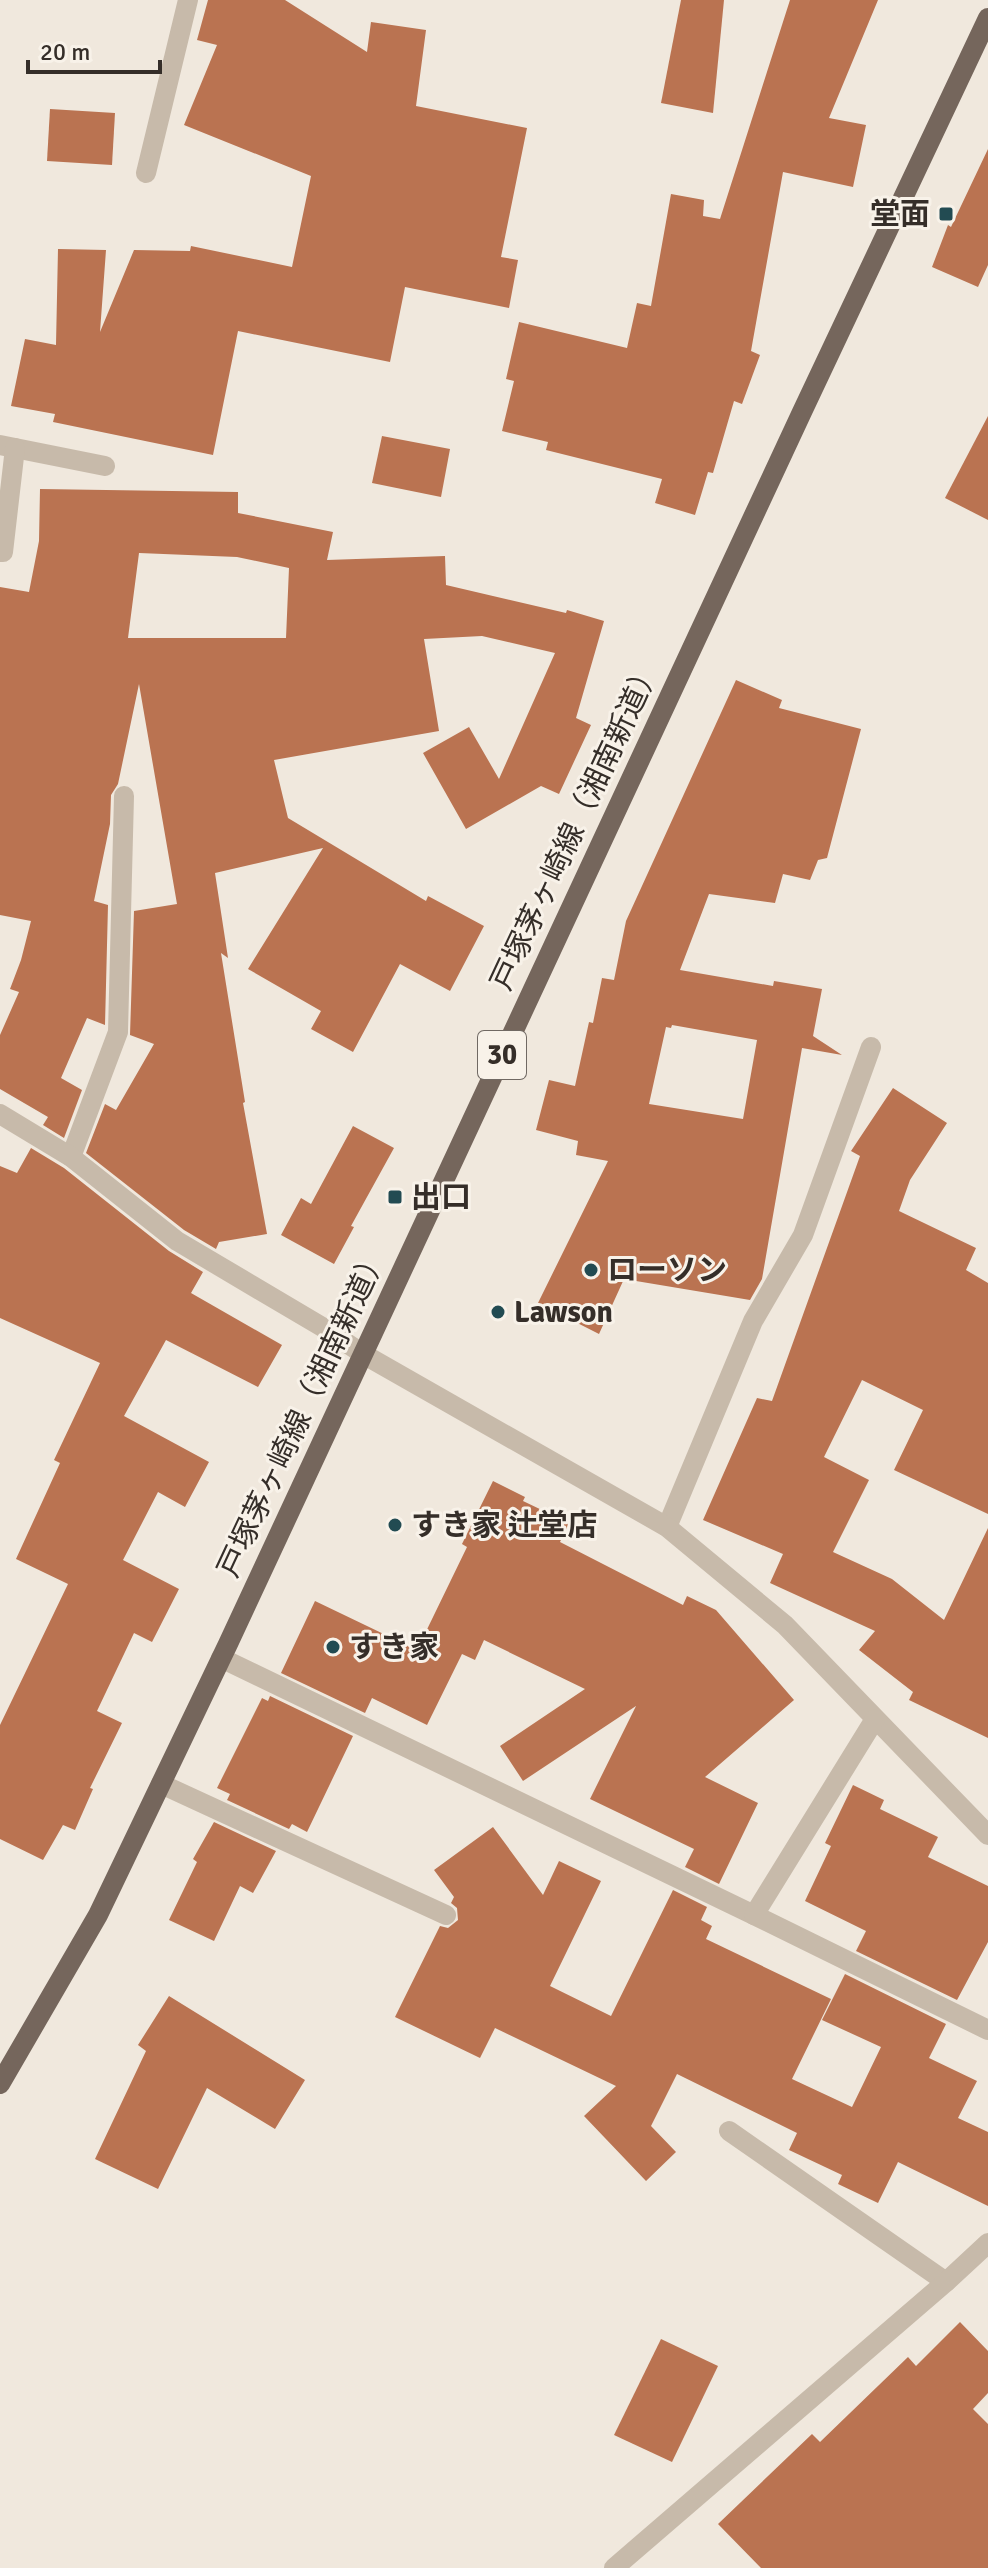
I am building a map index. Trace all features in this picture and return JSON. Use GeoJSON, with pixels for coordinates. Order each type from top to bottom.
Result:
{"type":"FeatureCollection","features":[{"type":"Feature","properties":{"kind":"main road","name":"戸塚茅ヶ崎線（湘南新道）"},"geometry":{"type":"LineString","coordinates":[[1,2082],[98,1915],[161,1784],[988,18]]}},
{"type":"Feature","properties":{"kind":"street"},"geometry":{"type":"LineString","coordinates":[[146,173],[188,0]]}},
{"type":"Feature","properties":{"kind":"street"},"geometry":{"type":"LineString","coordinates":[[0,552],[3,552],[8,446],[105,466]]}},
{"type":"Feature","properties":{"kind":"street"},"geometry":{"type":"LineString","coordinates":[[71,1157],[118,1032],[124,796]]}},
{"type":"Feature","properties":{"kind":"street"},"geometry":{"type":"LineString","coordinates":[[667,1527],[753,1321],[803,1235],[871,1047]]}},
{"type":"Feature","properties":{"kind":"street"},"geometry":{"type":"LineString","coordinates":[[0,1114],[71,1157],[177,1241],[363,1354],[667,1527],[785,1625],[988,1835]]}},
{"type":"Feature","properties":{"kind":"street"},"geometry":{"type":"LineString","coordinates":[[221,1658],[988,2030]]}},
{"type":"Feature","properties":{"kind":"street"},"geometry":{"type":"LineString","coordinates":[[754,1915],[875,1719]]}},
{"type":"Feature","properties":{"kind":"street"},"geometry":{"type":"LineString","coordinates":[[161,1784],[446,1915]]}},
{"type":"Feature","properties":{"kind":"street"},"geometry":{"type":"LineString","coordinates":[[729,2131],[946,2282]]}},
{"type":"Feature","properties":{"kind":"street"},"geometry":{"type":"LineString","coordinates":[[614,2568],[988,2243]]}},
{"type":"Feature","properties":{"kind":"building"},"geometry":{"type":"Polygon","coordinates":[[[208,0],[285,0],[367,52],[371,22],[426,30],[416,106],[527,128],[501,257],[518,260],[509,308],[405,287],[390,362],[238,331],[213,455],[53,422],[55,414],[11,406],[25,339],[56,345],[58,249],[106,250],[100,332],[134,250],[190,251],[191,246],[292,267],[311,176],[184,125],[217,45],[197,40],[208,0]]]}},
{"type":"Feature","properties":{"kind":"building"},"geometry":{"type":"Polygon","coordinates":[[[681,0],[724,0],[713,113],[661,103],[681,0]]]}},
{"type":"Feature","properties":{"kind":"building"},"geometry":{"type":"Polygon","coordinates":[[[790,0],[878,0],[829,118],[866,125],[853,187],[783,172],[751,351],[760,355],[742,404],[734,401],[713,473],[708,472],[695,515],[655,503],[662,479],[546,450],[548,442],[502,431],[514,381],[506,379],[519,322],[627,348],[637,303],[651,306],[671,194],[704,200],[703,216],[720,219],[790,0]]]}},
{"type":"Feature","properties":{"kind":"building"},"geometry":{"type":"Polygon","coordinates":[[[50,109],[115,113],[112,165],[47,161],[50,109]]]}},
{"type":"Feature","properties":{"kind":"building"},"geometry":{"type":"Polygon","coordinates":[[[988,149],[988,265],[978,287],[932,267],[948,225],[951,227],[988,149]]]}},
{"type":"Feature","properties":{"kind":"building"},"geometry":{"type":"Polygon","coordinates":[[[988,416],[988,520],[945,498],[988,416]]]}},
{"type":"Feature","properties":{"kind":"building"},"geometry":{"type":"Polygon","coordinates":[[[382,436],[450,449],[441,497],[372,483],[382,436]]]}},
{"type":"Feature","properties":{"kind":"building"},"geometry":{"type":"Polygon","coordinates":[[[40,489],[238,492],[238,513],[333,532],[327,560],[445,556],[446,585],[566,613],[567,610],[604,621],[576,718],[591,725],[559,794],[541,786],[466,829],[423,753],[469,727],[499,779],[555,653],[482,636],[424,639],[439,731],[274,760],[288,818],[426,901],[428,896],[484,926],[450,991],[400,964],[353,1052],[311,1029],[321,1011],[248,969],[323,848],[215,873],[228,958],[221,953],[243,1103],[267,1234],[219,1242],[216,1249],[184,1230],[86,1153],[105,1104],[116,1110],[154,1044],[130,1035],[134,911],[177,904],[139,684],[118,784],[111,795],[110,824],[94,901],[108,905],[105,1025],[87,1018],[61,1078],[82,1090],[64,1138],[43,1125],[48,1117],[0,1089],[0,1035],[19,992],[10,989],[31,921],[0,915],[0,587],[29,592],[39,541],[40,489]],[[139,553],[128,638],[286,638],[289,568],[237,557],[139,553]]]}},
{"type":"Feature","properties":{"kind":"building"},"geometry":{"type":"Polygon","coordinates":[[[736,680],[782,700],[779,708],[861,729],[827,858],[818,860],[810,880],[783,874],[775,903],[709,894],[680,970],[773,986],[774,981],[822,989],[813,1036],[842,1055],[802,1048],[762,1279],[750,1300],[624,1279],[599,1334],[538,1303],[608,1161],[576,1155],[578,1141],[536,1130],[549,1080],[575,1086],[602,978],[614,980],[626,921],[736,680]],[[672,1025],[671,1028],[666,1027],[649,1104],[743,1119],[757,1040],[672,1025]]]}},
{"type":"Feature","properties":{"kind":"building"},"geometry":{"type":"Polygon","coordinates":[[[893,1088],[947,1123],[910,1180],[899,1211],[976,1248],[966,1270],[988,1283],[988,1514],[894,1470],[923,1410],[862,1380],[824,1457],[869,1480],[833,1552],[892,1579],[944,1620],[988,1528],[988,1738],[909,1700],[913,1692],[859,1650],[875,1631],[770,1583],[783,1554],[703,1520],[757,1398],[772,1401],[860,1156],[851,1151],[893,1088]]]}},
{"type":"Feature","properties":{"kind":"building"},"geometry":{"type":"Polygon","coordinates":[[[353,1126],[394,1148],[334,1264],[281,1235],[301,1198],[311,1204],[353,1126]]]}},
{"type":"Feature","properties":{"kind":"building"},"geometry":{"type":"Polygon","coordinates":[[[31,1148],[64,1168],[169,1251],[203,1272],[191,1293],[282,1345],[258,1387],[166,1340],[124,1416],[209,1462],[185,1507],[158,1492],[123,1560],[179,1589],[152,1642],[134,1633],[97,1711],[122,1723],[90,1788],[93,1789],[75,1830],[63,1825],[43,1860],[0,1839],[0,1725],[68,1584],[16,1559],[60,1463],[54,1460],[100,1363],[0,1318],[0,1166],[17,1173],[31,1148]]]}},
{"type":"Feature","properties":{"kind":"building"},"geometry":{"type":"Polygon","coordinates":[[[493,1481],[525,1497],[523,1501],[569,1523],[560,1542],[683,1605],[687,1596],[716,1610],[794,1700],[705,1777],[758,1803],[719,1884],[685,1867],[694,1849],[590,1799],[636,1706],[523,1781],[500,1746],[585,1689],[484,1640],[475,1660],[462,1654],[427,1725],[372,1698],[365,1713],[281,1673],[315,1601],[417,1650],[467,1547],[462,1544],[493,1481]]]}},
{"type":"Feature","properties":{"kind":"building"},"geometry":{"type":"Polygon","coordinates":[[[270,1696],[353,1736],[307,1832],[292,1824],[289,1829],[227,1800],[230,1794],[217,1788],[262,1698],[268,1701],[270,1696]]]}},
{"type":"Feature","properties":{"kind":"building"},"geometry":{"type":"Polygon","coordinates":[[[853,1785],[884,1800],[880,1809],[938,1837],[928,1857],[988,1886],[988,1942],[957,2000],[856,1951],[866,1931],[805,1901],[831,1846],[825,1843],[853,1785]]]}},
{"type":"Feature","properties":{"kind":"building"},"geometry":{"type":"Polygon","coordinates":[[[214,1822],[276,1851],[253,1893],[240,1886],[214,1941],[169,1920],[197,1862],[193,1859],[214,1822]]]}},
{"type":"Feature","properties":{"kind":"building"},"geometry":{"type":"Polygon","coordinates":[[[493,1827],[543,1895],[559,1861],[601,1881],[550,1986],[611,2016],[673,1890],[707,1907],[701,1920],[712,1926],[706,1939],[831,1999],[792,2079],[852,2107],[881,2047],[822,2020],[845,1974],[946,2024],[929,2058],[977,2081],[958,2118],[988,2132],[988,2206],[898,2162],[878,2203],[838,2184],[842,2175],[789,2150],[797,2133],[677,2074],[651,2126],[676,2152],[646,2181],[584,2116],[616,2086],[495,2028],[480,2058],[395,2017],[440,1926],[448,1928],[458,1920],[457,1908],[451,1903],[454,1897],[434,1870],[493,1827]]]}},
{"type":"Feature","properties":{"kind":"building"},"geometry":{"type":"Polygon","coordinates":[[[169,1996],[305,2080],[275,2129],[207,2088],[158,2189],[95,2159],[146,2051],[138,2045],[169,1996]]]}},
{"type":"Feature","properties":{"kind":"building"},"geometry":{"type":"Polygon","coordinates":[[[960,2322],[988,2351],[988,2393],[973,2409],[988,2424],[988,2568],[761,2568],[718,2524],[812,2434],[820,2442],[908,2357],[916,2366],[960,2322]]]}},
{"type":"Feature","properties":{"kind":"building"},"geometry":{"type":"Polygon","coordinates":[[[661,2339],[718,2366],[672,2462],[614,2435],[661,2339]]]}},
{"type":"Feature","properties":{"kind":"place","name":"堂面"},"geometry":{"type":"Point","coordinates":[946,214]}},
{"type":"Feature","properties":{"kind":"place","name":"出口"},"geometry":{"type":"Point","coordinates":[395,1197]}},
{"type":"Feature","properties":{"kind":"place","name":"ローソン"},"geometry":{"type":"Point","coordinates":[591,1270]}},
{"type":"Feature","properties":{"kind":"place","name":"Lawson"},"geometry":{"type":"Point","coordinates":[498,1312]}},
{"type":"Feature","properties":{"kind":"place","name":"すき家 辻堂店"},"geometry":{"type":"Point","coordinates":[395,1525]}},
{"type":"Feature","properties":{"kind":"place","name":"すき家"},"geometry":{"type":"Point","coordinates":[333,1647]}}]}
